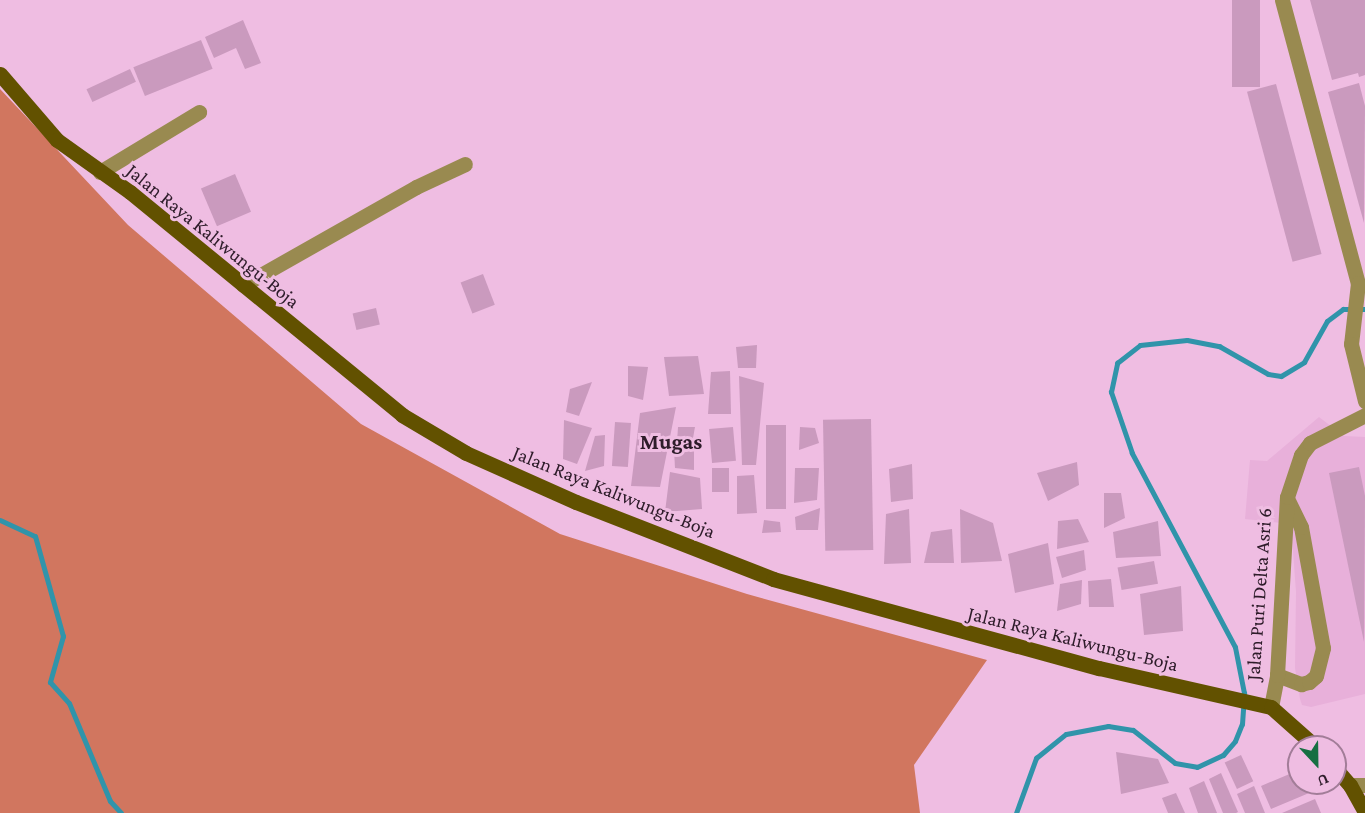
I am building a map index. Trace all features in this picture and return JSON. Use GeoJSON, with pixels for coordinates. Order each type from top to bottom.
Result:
{"type":"FeatureCollection","features":[{"type":"Feature","properties":{"kind":"main road","name":"Jalan Raya Kaliwungu-Boja"},"geometry":{"type":"LineString","coordinates":[[0,74],[57,140],[130,192],[402,415],[466,453],[521,479],[772,579],[930,624],[1204,694],[1256,702],[1271,707],[1302,735]]}},
{"type":"Feature","properties":{"kind":"main road"},"geometry":{"type":"LineString","coordinates":[[1358,785],[1365,812]]}},
{"type":"Feature","properties":{"kind":"street"},"geometry":{"type":"LineString","coordinates":[[1282,0],[1358,283],[1351,344],[1365,401]]}},
{"type":"Feature","properties":{"kind":"street"},"geometry":{"type":"LineString","coordinates":[[100,172],[199,112]]}},
{"type":"Feature","properties":{"kind":"street"},"geometry":{"type":"LineString","coordinates":[[243,285],[416,187],[465,164]]}},
{"type":"Feature","properties":{"kind":"street","name":"Jalan Puri Delta Asri 6"},"geometry":{"type":"LineString","coordinates":[[1271,707],[1277,675],[1287,497],[1301,455],[1310,443],[1365,415]]}},
{"type":"Feature","properties":{"kind":"street"},"geometry":{"type":"LineString","coordinates":[[1277,675],[1302,684],[1309,682],[1316,676],[1323,648],[1301,527],[1287,497]]}},
{"type":"Feature","properties":{"kind":"shaded area"},"geometry":{"type":"Polygon","coordinates":[[[0,89],[128,225],[361,424],[560,534],[747,594],[987,660],[914,765],[920,813],[0,813],[0,89]]]}},
{"type":"Feature","properties":{"kind":"shaded area"},"geometry":{"type":"Polygon","coordinates":[[[1319,417],[1344,436],[1365,437],[1365,694],[1311,707],[1302,705],[1295,668],[1296,592],[1291,524],[1245,519],[1250,460],[1267,461],[1319,417]]]}},
{"type":"Feature","properties":{"kind":"building"},"geometry":{"type":"Polygon","coordinates":[[[1232,0],[1260,0],[1260,87],[1232,87],[1232,0]]]}},
{"type":"Feature","properties":{"kind":"building"},"geometry":{"type":"Polygon","coordinates":[[[1310,0],[1365,0],[1365,75],[1359,77],[1358,73],[1332,80],[1310,0]]]}},
{"type":"Feature","properties":{"kind":"building"},"geometry":{"type":"Polygon","coordinates":[[[243,20],[261,63],[245,69],[236,48],[214,58],[205,37],[243,20]]]}},
{"type":"Feature","properties":{"kind":"building"},"geometry":{"type":"Polygon","coordinates":[[[201,40],[213,69],[145,96],[133,67],[201,40]]]}},
{"type":"Feature","properties":{"kind":"building"},"geometry":{"type":"Polygon","coordinates":[[[130,69],[136,82],[92,102],[86,89],[130,69]]]}},
{"type":"Feature","properties":{"kind":"building"},"geometry":{"type":"Polygon","coordinates":[[[1359,83],[1365,106],[1364,223],[1328,92],[1359,83]]]}},
{"type":"Feature","properties":{"kind":"building"},"geometry":{"type":"Polygon","coordinates":[[[1276,84],[1322,254],[1293,262],[1247,92],[1276,84]]]}},
{"type":"Feature","properties":{"kind":"building"},"geometry":{"type":"Polygon","coordinates":[[[235,174],[251,212],[217,226],[201,188],[235,174]]]}},
{"type":"Feature","properties":{"kind":"building"},"geometry":{"type":"Polygon","coordinates":[[[483,274],[495,305],[472,313],[461,283],[483,274]]]}},
{"type":"Feature","properties":{"kind":"building"},"geometry":{"type":"Polygon","coordinates":[[[376,308],[380,325],[356,330],[353,313],[376,308]]]}},
{"type":"Feature","properties":{"kind":"building"},"geometry":{"type":"Polygon","coordinates":[[[757,345],[756,368],[738,368],[736,347],[757,345]]]}},
{"type":"Feature","properties":{"kind":"building"},"geometry":{"type":"Polygon","coordinates":[[[698,356],[704,394],[669,396],[664,357],[698,356]]]}},
{"type":"Feature","properties":{"kind":"building"},"geometry":{"type":"Polygon","coordinates":[[[628,366],[648,367],[643,400],[628,396],[628,366]]]}},
{"type":"Feature","properties":{"kind":"building"},"geometry":{"type":"Polygon","coordinates":[[[730,371],[731,414],[708,414],[711,372],[730,371]]]}},
{"type":"Feature","properties":{"kind":"building"},"geometry":{"type":"Polygon","coordinates":[[[739,376],[764,383],[756,465],[742,465],[739,376]]]}},
{"type":"Feature","properties":{"kind":"building"},"geometry":{"type":"Polygon","coordinates":[[[592,382],[579,416],[566,412],[570,389],[592,382]]]}},
{"type":"Feature","properties":{"kind":"building"},"geometry":{"type":"Polygon","coordinates":[[[676,407],[660,487],[631,486],[640,413],[676,407]]]}},
{"type":"Feature","properties":{"kind":"building"},"geometry":{"type":"Polygon","coordinates":[[[871,419],[873,550],[825,551],[823,420],[871,419]]]}},
{"type":"Feature","properties":{"kind":"building"},"geometry":{"type":"Polygon","coordinates":[[[564,420],[592,428],[577,464],[563,459],[564,420]]]}},
{"type":"Feature","properties":{"kind":"building"},"geometry":{"type":"Polygon","coordinates":[[[615,422],[631,423],[628,467],[612,466],[615,422]]]}},
{"type":"Feature","properties":{"kind":"building"},"geometry":{"type":"Polygon","coordinates":[[[766,425],[786,425],[786,509],[766,509],[766,425]]]}},
{"type":"Feature","properties":{"kind":"building"},"geometry":{"type":"Polygon","coordinates":[[[678,427],[695,427],[693,438],[677,442],[678,427]]]}},
{"type":"Feature","properties":{"kind":"building"},"geometry":{"type":"Polygon","coordinates":[[[733,427],[736,461],[712,463],[709,429],[733,427]]]}},
{"type":"Feature","properties":{"kind":"building"},"geometry":{"type":"Polygon","coordinates":[[[800,427],[815,428],[819,443],[799,450],[800,427]]]}},
{"type":"Feature","properties":{"kind":"building"},"geometry":{"type":"Polygon","coordinates":[[[605,435],[604,466],[585,471],[595,436],[605,435]]]}},
{"type":"Feature","properties":{"kind":"building"},"geometry":{"type":"Polygon","coordinates":[[[694,447],[694,470],[675,468],[674,450],[694,447]]]}},
{"type":"Feature","properties":{"kind":"building"},"geometry":{"type":"Polygon","coordinates":[[[1077,462],[1079,485],[1048,501],[1037,473],[1077,462]]]}},
{"type":"Feature","properties":{"kind":"building"},"geometry":{"type":"Polygon","coordinates":[[[912,464],[913,499],[891,502],[889,469],[912,464]]]}},
{"type":"Feature","properties":{"kind":"building"},"geometry":{"type":"Polygon","coordinates":[[[1359,467],[1365,496],[1364,642],[1329,473],[1359,467]]]}},
{"type":"Feature","properties":{"kind":"building"},"geometry":{"type":"Polygon","coordinates":[[[712,468],[729,468],[729,492],[712,492],[712,468]]]}},
{"type":"Feature","properties":{"kind":"building"},"geometry":{"type":"Polygon","coordinates":[[[795,468],[819,468],[817,500],[794,503],[795,468]]]}},
{"type":"Feature","properties":{"kind":"building"},"geometry":{"type":"Polygon","coordinates":[[[670,472],[700,478],[702,509],[665,512],[670,472]]]}},
{"type":"Feature","properties":{"kind":"building"},"geometry":{"type":"Polygon","coordinates":[[[754,475],[757,513],[737,514],[737,476],[754,475]]]}},
{"type":"Feature","properties":{"kind":"building"},"geometry":{"type":"Polygon","coordinates":[[[1104,493],[1121,493],[1125,518],[1104,528],[1104,493]]]}},
{"type":"Feature","properties":{"kind":"building"},"geometry":{"type":"Polygon","coordinates":[[[820,508],[818,530],[796,530],[795,517],[820,508]]]}},
{"type":"Feature","properties":{"kind":"building"},"geometry":{"type":"Polygon","coordinates":[[[909,509],[911,563],[884,564],[886,514],[909,509]]]}},
{"type":"Feature","properties":{"kind":"building"},"geometry":{"type":"Polygon","coordinates":[[[960,509],[993,523],[1002,561],[961,563],[960,509]]]}},
{"type":"Feature","properties":{"kind":"building"},"geometry":{"type":"Polygon","coordinates":[[[1078,519],[1089,542],[1057,549],[1058,521],[1078,519]]]}},
{"type":"Feature","properties":{"kind":"building"},"geometry":{"type":"Polygon","coordinates":[[[764,520],[780,522],[781,532],[762,533],[764,520]]]}},
{"type":"Feature","properties":{"kind":"building"},"geometry":{"type":"Polygon","coordinates":[[[1158,521],[1161,556],[1116,558],[1113,532],[1158,521]]]}},
{"type":"Feature","properties":{"kind":"building"},"geometry":{"type":"Polygon","coordinates":[[[952,529],[954,563],[924,563],[931,532],[952,529]]]}},
{"type":"Feature","properties":{"kind":"building"},"geometry":{"type":"Polygon","coordinates":[[[1048,543],[1054,584],[1015,593],[1008,554],[1048,543]]]}},
{"type":"Feature","properties":{"kind":"building"},"geometry":{"type":"Polygon","coordinates":[[[1084,550],[1086,570],[1062,578],[1056,557],[1084,550]]]}},
{"type":"Feature","properties":{"kind":"building"},"geometry":{"type":"Polygon","coordinates":[[[1154,561],[1158,584],[1122,590],[1118,567],[1154,561]]]}},
{"type":"Feature","properties":{"kind":"building"},"geometry":{"type":"Polygon","coordinates":[[[1111,579],[1114,607],[1089,607],[1088,581],[1111,579]]]}},
{"type":"Feature","properties":{"kind":"building"},"geometry":{"type":"Polygon","coordinates":[[[1082,580],[1081,604],[1057,611],[1060,584],[1082,580]]]}},
{"type":"Feature","properties":{"kind":"building"},"geometry":{"type":"Polygon","coordinates":[[[1181,586],[1183,631],[1144,635],[1140,594],[1181,586]]]}},
{"type":"Feature","properties":{"kind":"building"},"geometry":{"type":"Polygon","coordinates":[[[1116,752],[1158,759],[1169,783],[1121,794],[1116,752]]]}},
{"type":"Feature","properties":{"kind":"building"},"geometry":{"type":"Polygon","coordinates":[[[1241,755],[1253,781],[1237,789],[1225,763],[1241,755]]]}},
{"type":"Feature","properties":{"kind":"building"},"geometry":{"type":"Polygon","coordinates":[[[1221,773],[1238,812],[1236,813],[1223,813],[1209,779],[1221,773]]]}},
{"type":"Feature","properties":{"kind":"building"},"geometry":{"type":"Polygon","coordinates":[[[1287,775],[1287,795],[1304,795],[1271,809],[1261,786],[1287,775]]]}},
{"type":"Feature","properties":{"kind":"building"},"geometry":{"type":"Polygon","coordinates":[[[1204,781],[1217,813],[1198,813],[1189,788],[1204,781]]]}},
{"type":"Feature","properties":{"kind":"building"},"geometry":{"type":"Polygon","coordinates":[[[1254,786],[1265,813],[1245,813],[1237,794],[1254,786]]]}},
{"type":"Feature","properties":{"kind":"building"},"geometry":{"type":"Polygon","coordinates":[[[1176,793],[1185,813],[1168,813],[1162,798],[1176,793]]]}},
{"type":"Feature","properties":{"kind":"building"},"geometry":{"type":"Polygon","coordinates":[[[1315,799],[1321,813],[1282,813],[1315,799]]]}},
{"type":"Feature","properties":{"kind":"waterway"},"geometry":{"type":"LineString","coordinates":[[1016,813],[1036,758],[1066,734],[1108,726],[1133,730],[1175,763],[1197,767],[1223,755],[1235,741],[1242,724],[1244,693],[1235,647],[1132,453],[1111,392],[1117,363],[1140,345],[1187,340],[1219,346],[1268,374],[1281,376],[1304,362],[1327,321],[1343,309],[1365,309]]}},
{"type":"Feature","properties":{"kind":"waterway"},"geometry":{"type":"LineString","coordinates":[[0,520],[35,536],[63,636],[50,682],[69,703],[110,801],[121,813]]}},
{"type":"Feature","properties":{"kind":"district","name":"Mugas"},"geometry":{"type":"Point","coordinates":[671,442]}}]}
